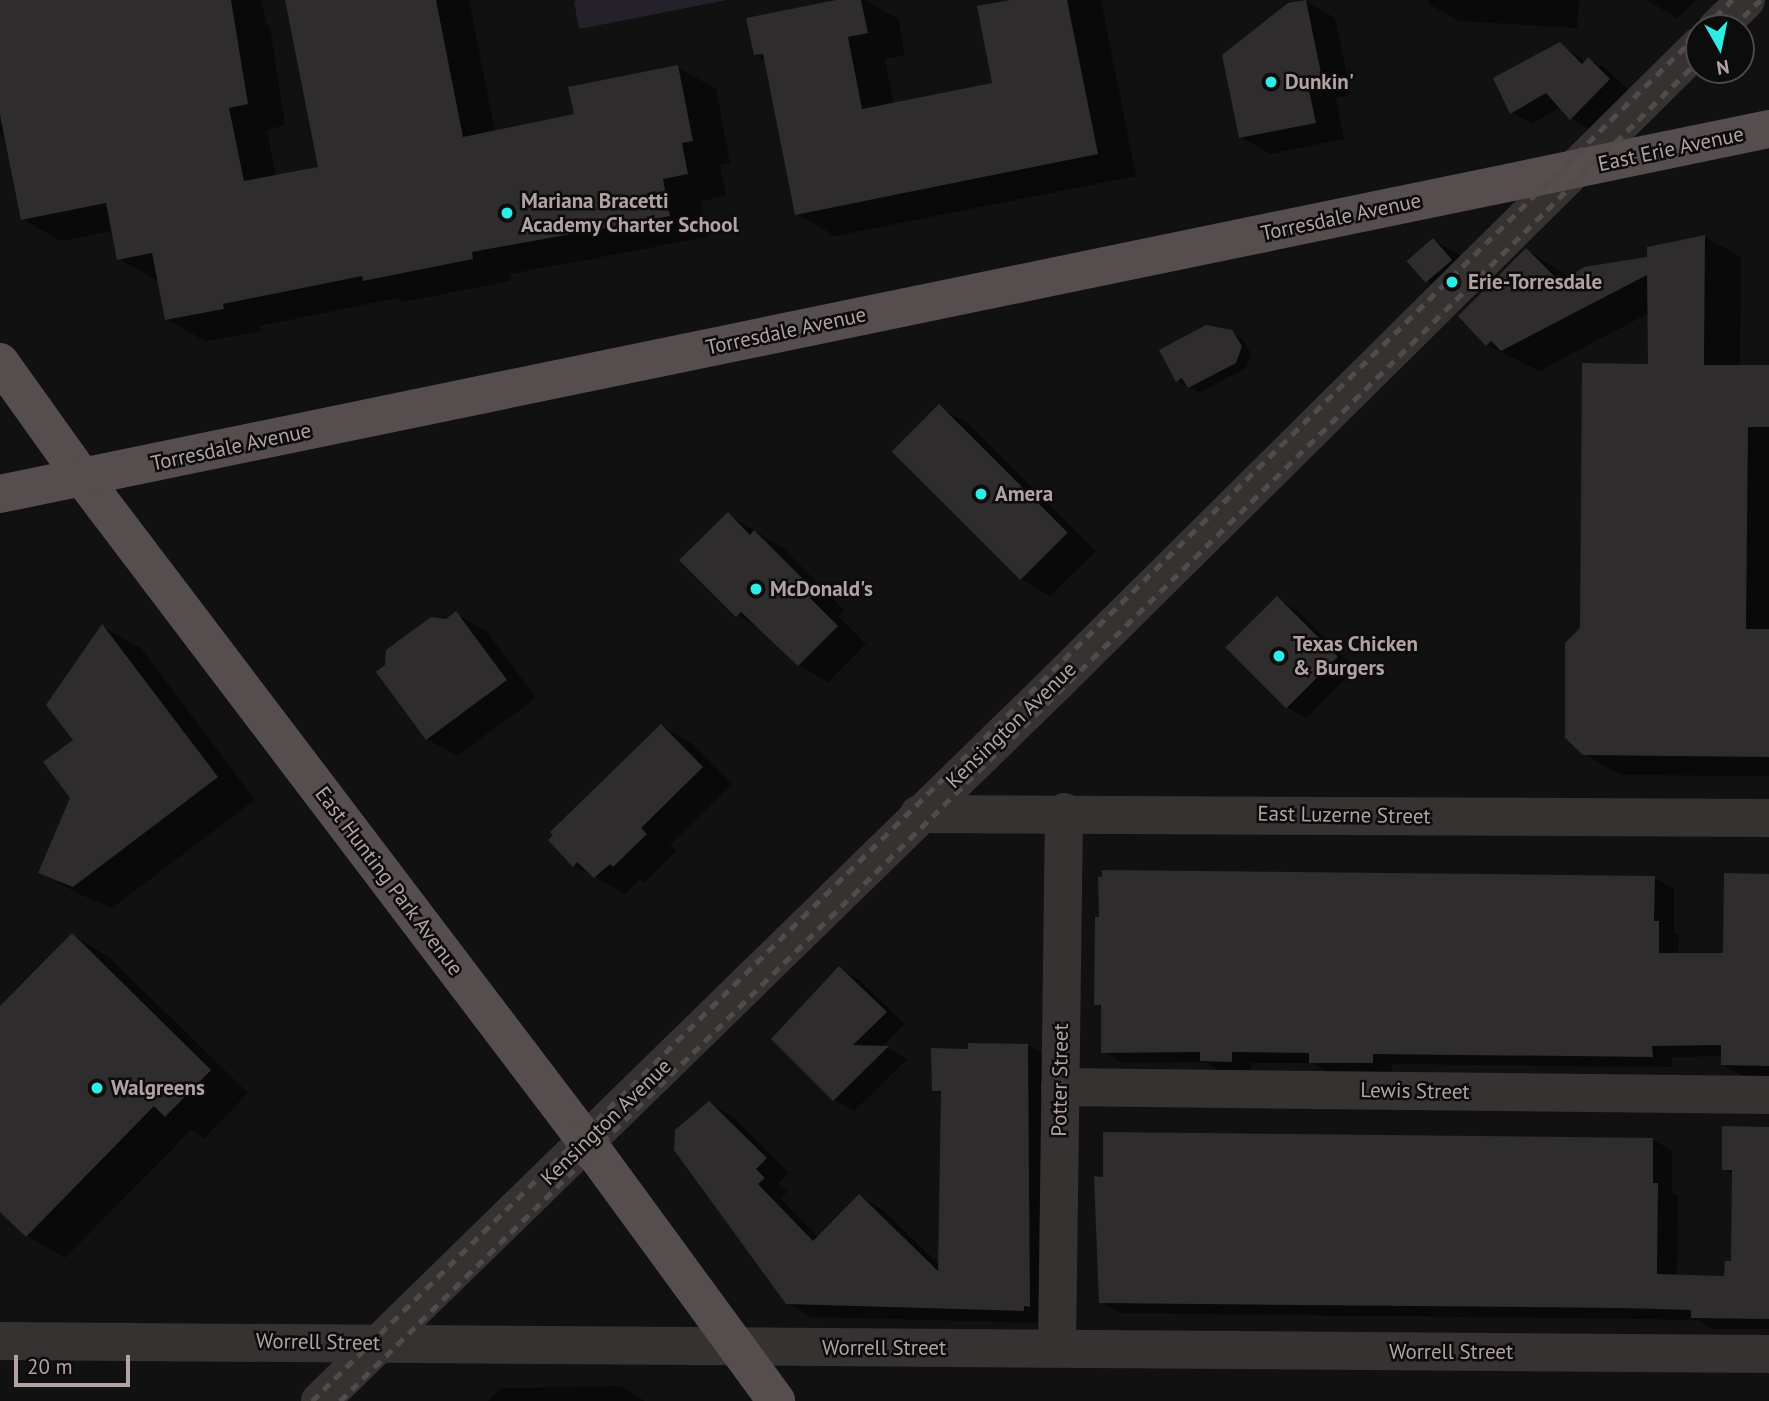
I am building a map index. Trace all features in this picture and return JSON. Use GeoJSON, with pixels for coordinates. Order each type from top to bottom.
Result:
{"type":"FeatureCollection","features":[{"type":"Feature","properties":{"kind":"main road","name":"East Erie Avenue"},"geometry":{"type":"LineString","coordinates":[[1572,170],[1769,129]]}},
{"type":"Feature","properties":{"kind":"main road","name":"Torresdale Avenue"},"geometry":{"type":"LineString","coordinates":[[0,494],[1572,170]]}},
{"type":"Feature","properties":{"kind":"main road","name":"East Hunting Park Avenue"},"geometry":{"type":"LineString","coordinates":[[0,362],[82,478],[586,1141],[776,1401]]}},
{"type":"Feature","properties":{"kind":"street"},"geometry":{"type":"LineString","coordinates":[[1732,14],[1746,0]]}},
{"type":"Feature","properties":{"kind":"street","name":"Kensington Avenue"},"geometry":{"type":"LineString","coordinates":[[320,1401],[1058,681],[1685,60]]}},
{"type":"Feature","properties":{"kind":"street","name":"East Luzerne Street"},"geometry":{"type":"LineString","coordinates":[[919,814],[1064,812],[1769,818]]}},
{"type":"Feature","properties":{"kind":"street","name":"Potter Street"},"geometry":{"type":"LineString","coordinates":[[1057,1348],[1064,812]]}},
{"type":"Feature","properties":{"kind":"street","name":"Lewis Street"},"geometry":{"type":"LineString","coordinates":[[1060,1087],[1769,1095]]}},
{"type":"Feature","properties":{"kind":"street","name":"Worrell Street"},"geometry":{"type":"LineString","coordinates":[[0,1341],[1769,1354]]}},
{"type":"Feature","properties":{"kind":"shaded area"},"geometry":{"type":"Polygon","coordinates":[[[727,0],[579,29],[574,1],[727,0]]]}},
{"type":"Feature","properties":{"kind":"building"},"geometry":{"type":"Polygon","coordinates":[[[0,0],[231,0],[248,104],[229,108],[244,181],[318,167],[285,0],[436,0],[463,137],[574,114],[568,87],[678,65],[693,141],[682,143],[688,174],[663,179],[670,216],[472,252],[473,259],[363,281],[362,276],[223,304],[224,309],[165,320],[152,253],[117,260],[106,203],[21,220],[0,115],[0,0]]]}},
{"type":"Feature","properties":{"kind":"building"},"geometry":{"type":"Polygon","coordinates":[[[836,0],[861,0],[868,33],[848,37],[862,109],[992,83],[977,6],[1010,0],[1067,0],[1098,154],[795,215],[763,54],[754,55],[746,18],[836,0]]]}},
{"type":"Feature","properties":{"kind":"building"},"geometry":{"type":"Polygon","coordinates":[[[1306,0],[1322,78],[1307,81],[1316,123],[1239,138],[1222,55],[1288,3],[1306,0]]]}},
{"type":"Feature","properties":{"kind":"building"},"geometry":{"type":"Polygon","coordinates":[[[1560,42],[1582,64],[1588,57],[1610,79],[1570,120],[1546,93],[1510,114],[1493,78],[1560,42]]]}},
{"type":"Feature","properties":{"kind":"building"},"geometry":{"type":"Polygon","coordinates":[[[1705,235],[1704,365],[1769,365],[1769,427],[1748,427],[1746,629],[1769,629],[1769,757],[1583,755],[1565,738],[1565,643],[1580,628],[1582,363],[1648,364],[1647,275],[1501,351],[1491,341],[1486,346],[1458,316],[1526,248],[1560,282],[1584,267],[1647,257],[1647,247],[1705,235]]]}},
{"type":"Feature","properties":{"kind":"building"},"geometry":{"type":"Polygon","coordinates":[[[1433,238],[1452,260],[1426,283],[1407,261],[1433,238]]]}},
{"type":"Feature","properties":{"kind":"building"},"geometry":{"type":"Polygon","coordinates":[[[1206,325],[1232,330],[1242,346],[1236,363],[1188,388],[1182,378],[1176,382],[1159,350],[1206,325]]]}},
{"type":"Feature","properties":{"kind":"building"},"geometry":{"type":"Polygon","coordinates":[[[939,404],[1068,533],[1020,580],[892,451],[939,404]]]}},
{"type":"Feature","properties":{"kind":"building"},"geometry":{"type":"Polygon","coordinates":[[[728,512],[750,535],[754,530],[816,592],[810,598],[838,626],[798,666],[741,612],[736,617],[679,560],[728,512]]]}},
{"type":"Feature","properties":{"kind":"building"},"geometry":{"type":"Polygon","coordinates":[[[1277,596],[1338,657],[1286,708],[1225,648],[1277,596]]]}},
{"type":"Feature","properties":{"kind":"building"},"geometry":{"type":"Polygon","coordinates":[[[456,611],[507,680],[426,740],[376,672],[385,665],[386,650],[431,617],[446,619],[456,611]]]}},
{"type":"Feature","properties":{"kind":"building"},"geometry":{"type":"Polygon","coordinates":[[[102,624],[218,777],[73,887],[38,873],[70,798],[43,762],[73,740],[46,705],[102,624]]]}},
{"type":"Feature","properties":{"kind":"building"},"geometry":{"type":"Polygon","coordinates":[[[661,724],[703,767],[641,828],[647,834],[613,867],[610,864],[594,878],[577,862],[573,867],[548,840],[553,835],[550,832],[661,724]]]}},
{"type":"Feature","properties":{"kind":"building"},"geometry":{"type":"Polygon","coordinates":[[[1102,870],[1655,876],[1654,921],[1659,921],[1659,953],[1723,953],[1724,873],[1769,874],[1769,1066],[1721,1065],[1721,1045],[1652,1046],[1653,1057],[1373,1054],[1373,1063],[1309,1063],[1309,1053],[1232,1052],[1232,1062],[1200,1061],[1200,1052],[1101,1053],[1101,1005],[1094,1005],[1095,917],[1099,917],[1098,877],[1102,877],[1102,870]]]}},
{"type":"Feature","properties":{"kind":"building","name":"Walgreens"},"geometry":{"type":"Polygon","coordinates":[[[72,933],[211,1070],[165,1117],[154,1106],[26,1237],[0,1212],[0,1006],[72,933]]]}},
{"type":"Feature","properties":{"kind":"building"},"geometry":{"type":"Polygon","coordinates":[[[839,966],[887,1012],[853,1045],[889,1046],[833,1101],[771,1039],[839,966]]]}},
{"type":"Feature","properties":{"kind":"building"},"geometry":{"type":"Polygon","coordinates":[[[968,1043],[1028,1044],[1030,1307],[1024,1306],[1024,1311],[786,1304],[674,1150],[675,1130],[709,1101],[767,1158],[756,1169],[765,1178],[758,1184],[813,1241],[859,1194],[938,1271],[941,1091],[932,1091],[931,1048],[968,1049],[968,1043]]]}},
{"type":"Feature","properties":{"kind":"building"},"geometry":{"type":"Polygon","coordinates":[[[1722,1126],[1769,1127],[1769,1319],[1691,1318],[1691,1310],[1621,1308],[1099,1303],[1094,1176],[1103,1177],[1103,1132],[1653,1138],[1653,1183],[1658,1183],[1657,1274],[1724,1276],[1725,1261],[1731,1261],[1732,1170],[1722,1170],[1722,1126]]]}},
{"type":"Feature","properties":{"kind":"railway"},"geometry":{"type":"LineString","coordinates":[[1718,14],[1732,0]]}},
{"type":"Feature","properties":{"kind":"railway"},"geometry":{"type":"LineString","coordinates":[[1746,14],[1760,0]]}},
{"type":"Feature","properties":{"kind":"railway"},"geometry":{"type":"LineString","coordinates":[[312,1401],[1685,47]]}},
{"type":"Feature","properties":{"kind":"railway"},"geometry":{"type":"LineString","coordinates":[[340,1401],[1685,74]]}},
{"type":"Feature","properties":{"kind":"place","name":"Dunkin'"},"geometry":{"type":"Point","coordinates":[1271,82]}},
{"type":"Feature","properties":{"kind":"place","name":"Mariana Bracetti Academy Charter School"},"geometry":{"type":"Point","coordinates":[507,213]}},
{"type":"Feature","properties":{"kind":"place","name":"Erie-Torresdale"},"geometry":{"type":"Point","coordinates":[1452,282]}},
{"type":"Feature","properties":{"kind":"place","name":"Amera"},"geometry":{"type":"Point","coordinates":[981,494]}},
{"type":"Feature","properties":{"kind":"place","name":"McDonald's"},"geometry":{"type":"Point","coordinates":[756,589]}},
{"type":"Feature","properties":{"kind":"place","name":"Texas Chicken & Burgers"},"geometry":{"type":"Point","coordinates":[1279,656]}},
{"type":"Feature","properties":{"kind":"place","name":"Walgreens"},"geometry":{"type":"Point","coordinates":[97,1088]}}]}
